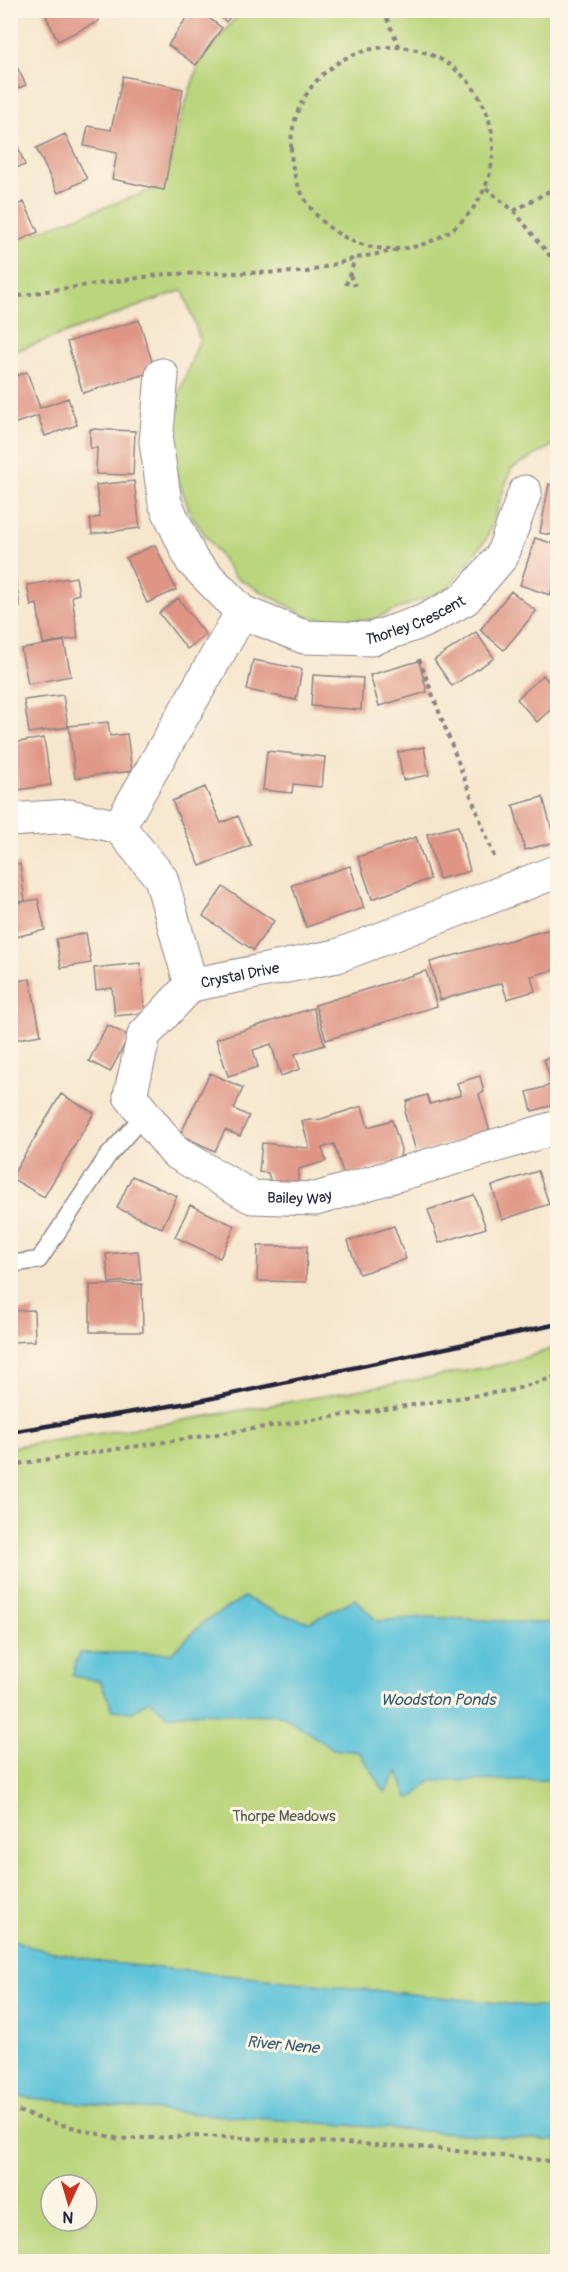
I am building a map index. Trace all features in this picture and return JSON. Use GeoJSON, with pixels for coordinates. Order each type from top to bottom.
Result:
{"type":"FeatureCollection","features":[{"type":"Feature","properties":{"kind":"street","name":"Thorley Crescent"},"geometry":{"type":"LineString","coordinates":[[162,375],[156,442],[165,503],[192,561],[242,612],[304,637],[371,639],[424,621],[465,599],[502,556],[525,492]]}},
{"type":"Feature","properties":{"kind":"street"},"geometry":{"type":"LineString","coordinates":[[10,820],[70,816],[119,827],[242,612]]}},
{"type":"Feature","properties":{"kind":"street","name":"Crystal Drive"},"geometry":{"type":"LineString","coordinates":[[119,827],[161,878],[191,985],[337,956],[558,871]]}},
{"type":"Feature","properties":{"kind":"street","name":"Bailey Way"},"geometry":{"type":"LineString","coordinates":[[191,985],[144,1035],[130,1096],[175,1152],[252,1197],[316,1199],[558,1126]]}},
{"type":"Feature","properties":{"kind":"lane"},"geometry":{"type":"LineString","coordinates":[[10,1264],[39,1260],[107,1157],[145,1114]]}},
{"type":"Feature","properties":{"kind":"path"},"geometry":{"type":"LineString","coordinates":[[383,10],[400,48]]}},
{"type":"Feature","properties":{"kind":"path"},"geometry":{"type":"LineString","coordinates":[[10,298],[166,274],[307,272],[356,258],[404,249],[429,242],[453,229],[472,211],[486,188],[493,154],[489,118],[473,87],[448,63],[415,49],[380,47],[346,57],[318,78],[298,107],[290,142],[294,176],[310,208],[336,232],[368,246],[404,249]]}},
{"type":"Feature","properties":{"kind":"path"},"geometry":{"type":"LineString","coordinates":[[514,212],[558,186]]}},
{"type":"Feature","properties":{"kind":"path"},"geometry":{"type":"LineString","coordinates":[[486,188],[514,212],[558,266]]}},
{"type":"Feature","properties":{"kind":"path"},"geometry":{"type":"LineString","coordinates":[[345,285],[356,258]]}},
{"type":"Feature","properties":{"kind":"path"},"geometry":{"type":"LineString","coordinates":[[350,274],[355,286]]}},
{"type":"Feature","properties":{"kind":"path"},"geometry":{"type":"LineString","coordinates":[[407,627],[507,890]]}},
{"type":"Feature","properties":{"kind":"path"},"geometry":{"type":"LineString","coordinates":[[10,1465],[513,1390],[558,1376]]}},
{"type":"Feature","properties":{"kind":"path"},"geometry":{"type":"LineString","coordinates":[[10,2108],[43,2120],[118,2139],[203,2136],[397,2146],[558,2162]]}},
{"type":"Feature","properties":{"kind":"green space"},"geometry":{"type":"Polygon","coordinates":[[[241,11],[557,11],[557,443],[511,469],[487,538],[447,589],[371,620],[310,618],[235,577],[191,515],[170,457],[177,398],[200,339],[183,290],[11,353],[11,241],[160,187],[170,162],[178,126],[199,63],[241,11]]]}},
{"type":"Feature","properties":{"kind":"green space","name":"Thorpe Meadows"},"geometry":{"type":"Polygon","coordinates":[[[557,1347],[557,2261],[11,2262],[11,1447],[168,1423],[505,1364],[557,1347]]]}},
{"type":"Feature","properties":{"kind":"water","name":"Woodston Ponds"},"geometry":{"type":"Polygon","coordinates":[[[244,1597],[280,1614],[310,1622],[355,1599],[377,1621],[426,1617],[557,1622],[557,1780],[431,1781],[414,1797],[408,1798],[398,1772],[385,1792],[359,1752],[333,1749],[282,1715],[189,1713],[168,1716],[149,1700],[133,1712],[113,1710],[100,1681],[72,1676],[79,1653],[172,1653],[205,1621],[244,1597]]]}},
{"type":"Feature","properties":{"kind":"water","name":"River Nene"},"geometry":{"type":"Polygon","coordinates":[[[11,1939],[31,1947],[101,1962],[557,2009],[557,2141],[174,2112],[11,2096],[11,1939]]]}},
{"type":"Feature","properties":{"kind":"building"},"geometry":{"type":"Polygon","coordinates":[[[43,10],[94,10],[99,21],[58,41],[43,10]]]}},
{"type":"Feature","properties":{"kind":"building"},"geometry":{"type":"Polygon","coordinates":[[[192,10],[198,10],[222,28],[196,65],[168,45],[192,10]]]}},
{"type":"Feature","properties":{"kind":"building"},"geometry":{"type":"Polygon","coordinates":[[[213,10],[236,10],[226,22],[213,10]]]}},
{"type":"Feature","properties":{"kind":"building"},"geometry":{"type":"Polygon","coordinates":[[[10,53],[26,85],[10,92],[10,53]]]}},
{"type":"Feature","properties":{"kind":"building"},"geometry":{"type":"Polygon","coordinates":[[[123,76],[183,89],[164,190],[112,179],[117,153],[84,146],[88,126],[111,130],[123,76]]]}},
{"type":"Feature","properties":{"kind":"building"},"geometry":{"type":"Polygon","coordinates":[[[65,134],[87,179],[58,193],[36,148],[65,134]]]}},
{"type":"Feature","properties":{"kind":"building"},"geometry":{"type":"Polygon","coordinates":[[[15,139],[25,165],[10,170],[10,140],[15,139]]]}},
{"type":"Feature","properties":{"kind":"building"},"geometry":{"type":"Polygon","coordinates":[[[10,199],[14,207],[24,202],[38,232],[10,245],[10,199]]]}},
{"type":"Feature","properties":{"kind":"building"},"geometry":{"type":"Polygon","coordinates":[[[139,320],[155,371],[83,393],[67,342],[139,320]]]}},
{"type":"Feature","properties":{"kind":"building"},"geometry":{"type":"Polygon","coordinates":[[[27,372],[40,408],[68,398],[77,425],[45,436],[38,416],[10,425],[10,378],[27,372]]]}},
{"type":"Feature","properties":{"kind":"building"},"geometry":{"type":"Polygon","coordinates":[[[90,429],[135,431],[133,475],[96,474],[97,448],[90,448],[90,429]]]}},
{"type":"Feature","properties":{"kind":"building"},"geometry":{"type":"Polygon","coordinates":[[[134,481],[140,528],[92,534],[90,519],[100,517],[96,485],[134,481]]]}},
{"type":"Feature","properties":{"kind":"building"},"geometry":{"type":"Polygon","coordinates":[[[549,484],[558,486],[558,536],[540,533],[549,484]]]}},
{"type":"Feature","properties":{"kind":"building"},"geometry":{"type":"Polygon","coordinates":[[[535,538],[558,545],[558,572],[550,595],[520,585],[535,538]]]}},
{"type":"Feature","properties":{"kind":"building"},"geometry":{"type":"Polygon","coordinates":[[[155,545],[176,590],[147,603],[126,558],[155,545]]]}},
{"type":"Feature","properties":{"kind":"building"},"geometry":{"type":"Polygon","coordinates":[[[14,571],[20,607],[10,609],[10,572],[14,571]]]}},
{"type":"Feature","properties":{"kind":"building"},"geometry":{"type":"Polygon","coordinates":[[[76,577],[79,594],[72,596],[78,638],[43,644],[37,604],[31,606],[27,585],[76,577]]]}},
{"type":"Feature","properties":{"kind":"building"},"geometry":{"type":"Polygon","coordinates":[[[511,591],[536,611],[504,650],[480,630],[511,591]]]}},
{"type":"Feature","properties":{"kind":"building"},"geometry":{"type":"Polygon","coordinates":[[[178,598],[206,635],[187,649],[159,613],[178,598]]]}},
{"type":"Feature","properties":{"kind":"building"},"geometry":{"type":"Polygon","coordinates":[[[476,632],[494,658],[452,686],[434,660],[476,632]]]}},
{"type":"Feature","properties":{"kind":"building"},"geometry":{"type":"Polygon","coordinates":[[[64,641],[71,676],[28,684],[21,649],[64,641]]]}},
{"type":"Feature","properties":{"kind":"building"},"geometry":{"type":"Polygon","coordinates":[[[253,660],[302,669],[296,700],[247,690],[253,660]]]}},
{"type":"Feature","properties":{"kind":"building"},"geometry":{"type":"Polygon","coordinates":[[[419,661],[427,692],[379,706],[370,675],[419,661]]]}},
{"type":"Feature","properties":{"kind":"building"},"geometry":{"type":"Polygon","coordinates":[[[313,675],[363,678],[361,710],[311,706],[313,675]]]}},
{"type":"Feature","properties":{"kind":"building"},"geometry":{"type":"Polygon","coordinates":[[[543,675],[558,692],[558,703],[537,722],[517,699],[543,675]]]}},
{"type":"Feature","properties":{"kind":"building"},"geometry":{"type":"Polygon","coordinates":[[[63,695],[68,727],[29,733],[24,700],[63,695]]]}},
{"type":"Feature","properties":{"kind":"building"},"geometry":{"type":"Polygon","coordinates":[[[108,722],[110,736],[127,734],[132,771],[75,778],[69,726],[108,722]]]}},
{"type":"Feature","properties":{"kind":"building"},"geometry":{"type":"Polygon","coordinates":[[[44,738],[51,785],[18,790],[11,743],[44,738]]]}},
{"type":"Feature","properties":{"kind":"building"},"geometry":{"type":"Polygon","coordinates":[[[424,747],[429,775],[403,780],[398,752],[424,747]]]}},
{"type":"Feature","properties":{"kind":"building"},"geometry":{"type":"Polygon","coordinates":[[[267,751],[325,757],[322,787],[293,784],[292,793],[263,790],[267,751]]]}},
{"type":"Feature","properties":{"kind":"building"},"geometry":{"type":"Polygon","coordinates":[[[205,787],[221,823],[238,816],[251,845],[200,866],[172,801],[205,787]]]}},
{"type":"Feature","properties":{"kind":"building"},"geometry":{"type":"Polygon","coordinates":[[[543,797],[555,842],[525,850],[513,805],[543,797]]]}},
{"type":"Feature","properties":{"kind":"building"},"geometry":{"type":"Polygon","coordinates":[[[458,826],[470,871],[439,879],[427,834],[458,826]]]}},
{"type":"Feature","properties":{"kind":"building"},"geometry":{"type":"Polygon","coordinates":[[[416,837],[430,879],[372,899],[358,857],[416,837]]]}},
{"type":"Feature","properties":{"kind":"building"},"geometry":{"type":"Polygon","coordinates":[[[20,864],[25,901],[10,903],[10,865],[20,864]]]}},
{"type":"Feature","properties":{"kind":"building"},"geometry":{"type":"Polygon","coordinates":[[[350,866],[364,908],[306,927],[292,885],[350,866]]]}},
{"type":"Feature","properties":{"kind":"building"},"geometry":{"type":"Polygon","coordinates":[[[223,887],[274,921],[253,950],[203,916],[223,887]]]}},
{"type":"Feature","properties":{"kind":"building"},"geometry":{"type":"Polygon","coordinates":[[[38,899],[45,930],[15,937],[10,904],[38,899]]]}},
{"type":"Feature","properties":{"kind":"building"},"geometry":{"type":"Polygon","coordinates":[[[551,929],[558,952],[558,969],[531,976],[535,991],[507,999],[502,983],[440,1000],[430,962],[551,929]]]}},
{"type":"Feature","properties":{"kind":"building"},"geometry":{"type":"Polygon","coordinates":[[[86,933],[91,963],[61,968],[56,939],[86,933]]]}},
{"type":"Feature","properties":{"kind":"building"},"geometry":{"type":"Polygon","coordinates":[[[140,963],[145,1013],[115,1016],[112,988],[96,990],[94,968],[140,963]]]}},
{"type":"Feature","properties":{"kind":"building"},"geometry":{"type":"Polygon","coordinates":[[[426,971],[437,1006],[326,1040],[315,1005],[426,971]]]}},
{"type":"Feature","properties":{"kind":"building"},"geometry":{"type":"Polygon","coordinates":[[[30,979],[41,1035],[12,1040],[10,982],[30,979]]]}},
{"type":"Feature","properties":{"kind":"building"},"geometry":{"type":"Polygon","coordinates":[[[313,1008],[325,1045],[295,1054],[300,1069],[281,1076],[271,1044],[253,1050],[258,1067],[228,1076],[216,1039],[313,1008]]]}},
{"type":"Feature","properties":{"kind":"building"},"geometry":{"type":"Polygon","coordinates":[[[107,1025],[129,1036],[110,1072],[89,1061],[107,1025]]]}},
{"type":"Feature","properties":{"kind":"building"},"geometry":{"type":"Polygon","coordinates":[[[558,1055],[558,1104],[532,1111],[527,1092],[552,1085],[544,1059],[558,1055]]]}},
{"type":"Feature","properties":{"kind":"building"},"geometry":{"type":"Polygon","coordinates":[[[210,1073],[243,1088],[234,1109],[249,1116],[240,1136],[225,1130],[215,1151],[180,1135],[210,1073]]]}},
{"type":"Feature","properties":{"kind":"building"},"geometry":{"type":"Polygon","coordinates":[[[480,1076],[484,1092],[479,1094],[490,1132],[417,1154],[405,1115],[407,1101],[427,1095],[430,1104],[461,1095],[457,1083],[480,1076]]]}},
{"type":"Feature","properties":{"kind":"building"},"geometry":{"type":"Polygon","coordinates":[[[61,1094],[94,1113],[44,1197],[11,1178],[61,1094]]]}},
{"type":"Feature","properties":{"kind":"building"},"geometry":{"type":"Polygon","coordinates":[[[362,1106],[368,1127],[392,1120],[401,1149],[400,1160],[352,1174],[343,1173],[334,1144],[322,1148],[326,1161],[299,1169],[297,1189],[272,1186],[268,1173],[259,1172],[262,1143],[307,1148],[309,1147],[302,1121],[321,1119],[362,1106]]]}},
{"type":"Feature","properties":{"kind":"building"},"geometry":{"type":"Polygon","coordinates":[[[538,1171],[549,1204],[502,1220],[492,1186],[538,1171]]]}},
{"type":"Feature","properties":{"kind":"building"},"geometry":{"type":"Polygon","coordinates":[[[132,1176],[177,1196],[162,1228],[117,1208],[132,1176]]]}},
{"type":"Feature","properties":{"kind":"building"},"geometry":{"type":"Polygon","coordinates":[[[474,1195],[486,1228],[439,1243],[428,1210],[474,1195]]]}},
{"type":"Feature","properties":{"kind":"building"},"geometry":{"type":"Polygon","coordinates":[[[190,1205],[235,1226],[220,1258],[175,1237],[190,1205]]]}},
{"type":"Feature","properties":{"kind":"building"},"geometry":{"type":"Polygon","coordinates":[[[394,1226],[406,1259],[359,1274],[348,1241],[394,1226]]]}},
{"type":"Feature","properties":{"kind":"building"},"geometry":{"type":"Polygon","coordinates":[[[258,1246],[307,1246],[306,1282],[257,1281],[258,1246]]]}},
{"type":"Feature","properties":{"kind":"building"},"geometry":{"type":"Polygon","coordinates":[[[138,1251],[141,1280],[109,1283],[106,1254],[138,1251]]]}},
{"type":"Feature","properties":{"kind":"building"},"geometry":{"type":"Polygon","coordinates":[[[142,1284],[143,1332],[90,1332],[90,1285],[142,1284]]]}},
{"type":"Feature","properties":{"kind":"building"},"geometry":{"type":"Polygon","coordinates":[[[34,1310],[35,1341],[10,1342],[10,1311],[34,1310]]]}},
{"type":"Feature","properties":{"kind":"railway"},"geometry":{"type":"LineString","coordinates":[[10,1432],[194,1402],[558,1324]]}}]}
